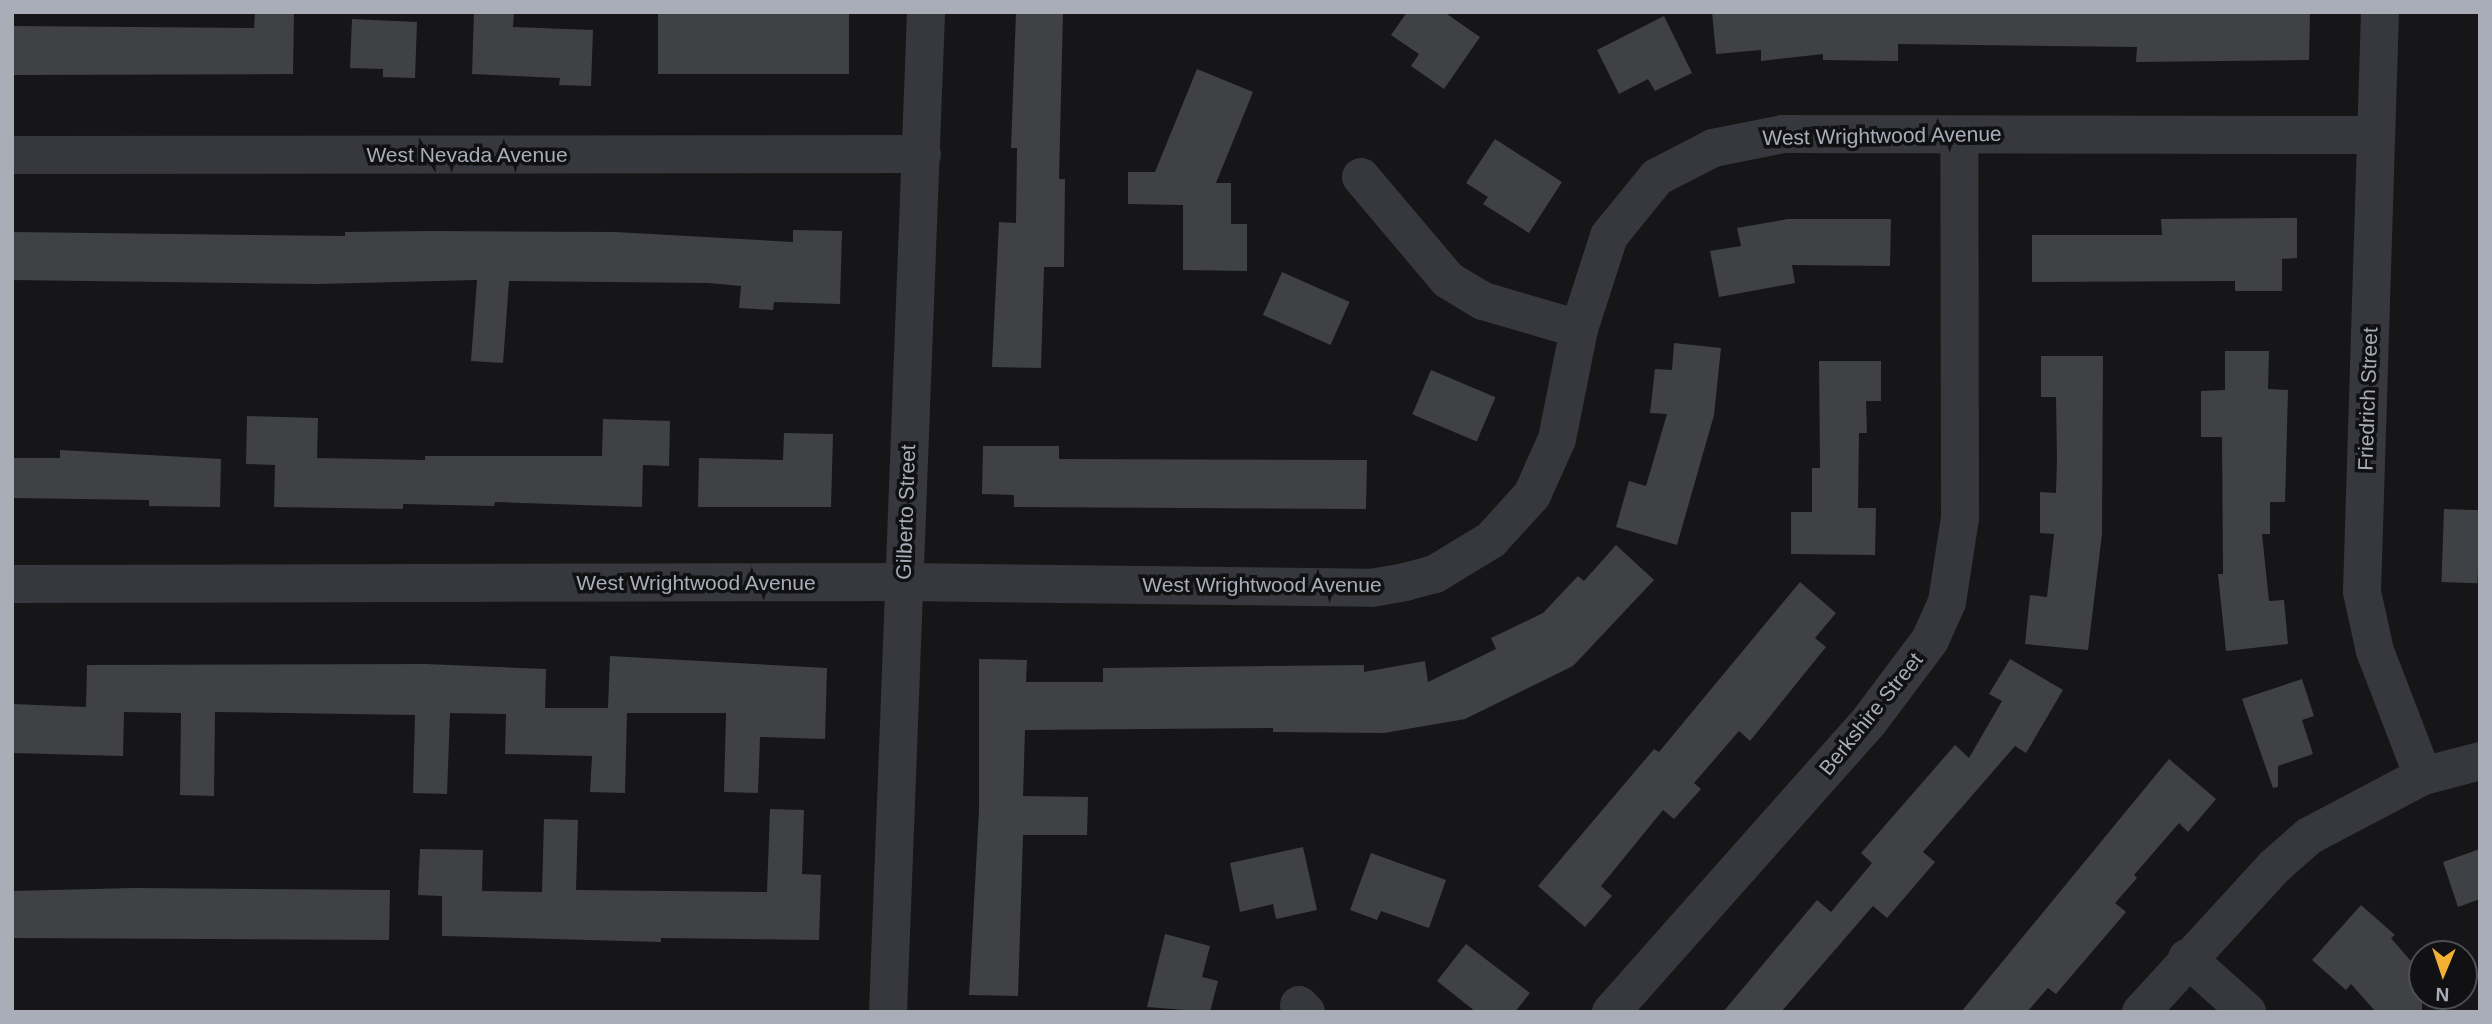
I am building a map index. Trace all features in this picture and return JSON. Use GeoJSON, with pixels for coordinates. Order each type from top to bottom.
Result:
{"type":"FeatureCollection","features":[{"type":"Feature","properties":{"kind":"street","name":"Gilberto Street"},"geometry":{"type":"LineString","coordinates":[[888,1012],[926,12]]}},
{"type":"Feature","properties":{"kind":"street","name":"Friedrich Street"},"geometry":{"type":"LineString","coordinates":[[2380,12],[2362,592],[2375,651],[2423,776]]}},
{"type":"Feature","properties":{"kind":"street","name":"West Wrightwood Avenue"},"geometry":{"type":"LineString","coordinates":[[12,584],[903,582],[1371,588],[1435,574],[1491,540],[1532,495],[1547,471],[1579,329],[1599,259],[1619,221],[1657,177],[1713,148],[1783,134],[2376,135]]}},
{"type":"Feature","properties":{"kind":"street","name":"Berkshire Street"},"geometry":{"type":"LineString","coordinates":[[1611,1012],[1877,711],[1930,640],[1947,602],[1961,518],[1959,135]]}},
{"type":"Feature","properties":{"kind":"street","name":"West Nevada Avenue"},"geometry":{"type":"LineString","coordinates":[[12,155],[922,154]]}},
{"type":"Feature","properties":{"kind":"street"},"geometry":{"type":"LineString","coordinates":[[1362,177],[1448,280],[1483,301],[1579,329]]}},
{"type":"Feature","properties":{"kind":"street"},"geometry":{"type":"LineString","coordinates":[[2141,1012],[2187,958],[2309,836],[2423,776],[2480,761]]}},
{"type":"Feature","properties":{"kind":"street"},"geometry":{"type":"LineString","coordinates":[[2187,958],[2247,1012]]}},
{"type":"Feature","properties":{"kind":"building"},"geometry":{"type":"Polygon","coordinates":[[[255,12],[294,12],[293,74],[12,75],[12,26],[254,28],[255,12]]]}},
{"type":"Feature","properties":{"kind":"building"},"geometry":{"type":"Polygon","coordinates":[[[474,12],[514,12],[513,27],[593,30],[591,86],[559,85],[560,78],[472,74],[474,12]]]}},
{"type":"Feature","properties":{"kind":"building"},"geometry":{"type":"Polygon","coordinates":[[[658,12],[849,12],[849,74],[658,74],[658,12]]]}},
{"type":"Feature","properties":{"kind":"building"},"geometry":{"type":"Polygon","coordinates":[[[1016,12],[1063,12],[1059,179],[1065,179],[1064,267],[1044,267],[1041,368],[992,367],[999,222],[1016,223],[1017,148],[1011,148],[1016,12]]]}},
{"type":"Feature","properties":{"kind":"building"},"geometry":{"type":"Polygon","coordinates":[[[1407,12],[1444,12],[1480,37],[1444,89],[1411,66],[1419,54],[1391,35],[1407,12]]]}},
{"type":"Feature","properties":{"kind":"building"},"geometry":{"type":"Polygon","coordinates":[[[1712,12],[2310,13],[2309,60],[2136,62],[2137,47],[1898,44],[1898,61],[1823,60],[1823,54],[1761,61],[1761,50],[1716,54],[1712,12]]]}},
{"type":"Feature","properties":{"kind":"building"},"geometry":{"type":"Polygon","coordinates":[[[1664,16],[1692,73],[1655,91],[1648,79],[1619,94],[1597,50],[1664,16]]]}},
{"type":"Feature","properties":{"kind":"building"},"geometry":{"type":"Polygon","coordinates":[[[352,19],[417,22],[415,78],[383,77],[383,69],[350,68],[352,19]]]}},
{"type":"Feature","properties":{"kind":"building"},"geometry":{"type":"Polygon","coordinates":[[[1197,69],[1253,92],[1216,183],[1231,183],[1231,224],[1247,224],[1247,271],[1183,270],[1183,205],[1128,204],[1128,172],[1155,172],[1197,69]]]}},
{"type":"Feature","properties":{"kind":"building"},"geometry":{"type":"Polygon","coordinates":[[[1495,139],[1562,182],[1529,233],[1483,204],[1488,197],[1466,183],[1495,139]]]}},
{"type":"Feature","properties":{"kind":"building"},"geometry":{"type":"Polygon","coordinates":[[[2297,218],[2297,258],[2282,259],[2282,291],[2235,291],[2235,281],[2032,282],[2032,235],[2162,235],[2161,219],[2297,218]]]}},
{"type":"Feature","properties":{"kind":"building"},"geometry":{"type":"Polygon","coordinates":[[[1788,219],[1891,219],[1890,266],[1792,265],[1795,283],[1719,297],[1710,251],[1741,246],[1737,228],[1788,219]]]}},
{"type":"Feature","properties":{"kind":"building"},"geometry":{"type":"Polygon","coordinates":[[[793,230],[842,231],[840,304],[774,302],[773,310],[739,308],[741,286],[708,283],[509,281],[503,363],[471,361],[477,280],[317,284],[12,280],[12,232],[345,236],[345,232],[615,232],[793,242],[793,230]]]}},
{"type":"Feature","properties":{"kind":"building"},"geometry":{"type":"Polygon","coordinates":[[[1282,272],[1350,302],[1330,345],[1263,315],[1282,272]]]}},
{"type":"Feature","properties":{"kind":"building"},"geometry":{"type":"Polygon","coordinates":[[[1674,343],[1721,348],[1714,415],[1677,545],[1616,527],[1629,481],[1646,486],[1667,414],[1650,413],[1655,369],[1672,370],[1674,343]]]}},
{"type":"Feature","properties":{"kind":"building"},"geometry":{"type":"Polygon","coordinates":[[[2225,351],[2269,351],[2268,389],[2288,390],[2285,502],[2270,502],[2270,534],[2262,534],[2269,601],[2284,600],[2288,644],[2226,651],[2218,574],[2223,574],[2222,437],[2201,437],[2201,391],[2225,390],[2225,351]]]}},
{"type":"Feature","properties":{"kind":"building"},"geometry":{"type":"Polygon","coordinates":[[[2041,356],[2103,356],[2102,534],[2088,650],[2025,644],[2030,595],[2047,597],[2054,534],[2040,533],[2040,492],[2056,493],[2057,461],[2056,397],[2041,397],[2041,356]]]}},
{"type":"Feature","properties":{"kind":"building"},"geometry":{"type":"Polygon","coordinates":[[[1819,361],[1881,361],[1881,401],[1866,401],[1867,433],[1859,433],[1858,508],[1876,508],[1875,555],[1791,554],[1791,512],[1812,512],[1812,468],[1820,468],[1819,361]]]}},
{"type":"Feature","properties":{"kind":"building"},"geometry":{"type":"Polygon","coordinates":[[[1431,370],[1495,397],[1477,442],[1412,414],[1431,370]]]}},
{"type":"Feature","properties":{"kind":"building"},"geometry":{"type":"Polygon","coordinates":[[[247,416],[318,418],[317,458],[425,460],[425,456],[602,456],[603,419],[670,421],[669,466],[643,465],[642,507],[495,502],[494,506],[403,504],[403,509],[274,507],[275,465],[246,464],[247,416]]]}},
{"type":"Feature","properties":{"kind":"building"},"geometry":{"type":"Polygon","coordinates":[[[784,433],[833,434],[831,507],[698,507],[699,458],[783,460],[784,433]]]}},
{"type":"Feature","properties":{"kind":"building"},"geometry":{"type":"Polygon","coordinates":[[[983,446],[1059,446],[1059,459],[1367,460],[1366,509],[1014,507],[1014,495],[982,494],[983,446]]]}},
{"type":"Feature","properties":{"kind":"building"},"geometry":{"type":"Polygon","coordinates":[[[60,450],[221,459],[220,507],[149,506],[149,500],[12,498],[12,458],[60,458],[60,450]]]}},
{"type":"Feature","properties":{"kind":"building"},"geometry":{"type":"Polygon","coordinates":[[[2444,509],[2480,510],[2477,583],[2441,582],[2444,509]]]}},
{"type":"Feature","properties":{"kind":"building"},"geometry":{"type":"Polygon","coordinates":[[[1616,545],[1654,580],[1573,666],[1465,719],[1384,733],[1273,732],[1273,728],[1025,730],[1023,796],[1088,797],[1087,835],[1023,835],[1018,996],[969,995],[979,810],[979,659],[1027,660],[1026,682],[1103,682],[1103,668],[1364,665],[1364,672],[1425,661],[1428,682],[1496,649],[1491,638],[1543,613],[1578,576],[1584,581],[1616,545]]]}},
{"type":"Feature","properties":{"kind":"building"},"geometry":{"type":"Polygon","coordinates":[[[1800,582],[1836,613],[1815,638],[1826,647],[1750,741],[1739,731],[1694,783],[1701,789],[1674,819],[1663,810],[1601,886],[1612,896],[1585,927],[1538,886],[1654,749],[1659,752],[1800,582]]]}},
{"type":"Feature","properties":{"kind":"building"},"geometry":{"type":"Polygon","coordinates":[[[610,656],[827,668],[825,739],[760,737],[758,793],[724,792],[726,713],[627,713],[625,793],[590,792],[592,756],[505,754],[506,714],[450,713],[447,794],[413,793],[415,715],[215,712],[214,796],[180,795],[181,713],[124,712],[123,756],[12,753],[12,704],[86,707],[87,665],[425,664],[546,669],[545,708],[608,708],[610,656]]]}},
{"type":"Feature","properties":{"kind":"building"},"geometry":{"type":"Polygon","coordinates":[[[2010,659],[2063,690],[2026,753],[2015,746],[1923,852],[1935,862],[1887,918],[1873,906],[1781,1012],[1723,1012],[1817,900],[1831,912],[1872,863],[1861,853],[1955,745],[1969,758],[2002,701],[1989,694],[2010,659]]]}},
{"type":"Feature","properties":{"kind":"building"},"geometry":{"type":"Polygon","coordinates":[[[2302,679],[2314,716],[2302,720],[2313,754],[2278,766],[2278,787],[2273,788],[2242,699],[2302,679]]]}},
{"type":"Feature","properties":{"kind":"building"},"geometry":{"type":"Polygon","coordinates":[[[2169,759],[2216,799],[2188,832],[2179,823],[2134,875],[2137,878],[2115,903],[2126,912],[2056,994],[2048,988],[2027,1012],[1961,1012],[2169,759]]]}},
{"type":"Feature","properties":{"kind":"building"},"geometry":{"type":"Polygon","coordinates":[[[770,809],[804,810],[802,874],[821,875],[819,940],[661,938],[661,942],[442,936],[442,896],[418,895],[420,849],[483,850],[482,891],[542,892],[544,819],[578,820],[576,890],[767,892],[770,809]]]}},
{"type":"Feature","properties":{"kind":"building"},"geometry":{"type":"Polygon","coordinates":[[[1303,847],[1317,910],[1276,919],[1273,904],[1240,912],[1230,863],[1303,847]]]}},
{"type":"Feature","properties":{"kind":"building"},"geometry":{"type":"Polygon","coordinates":[[[2480,849],[2480,899],[2458,907],[2443,862],[2480,849]]]}},
{"type":"Feature","properties":{"kind":"building"},"geometry":{"type":"Polygon","coordinates":[[[1371,853],[1446,880],[1429,928],[1381,911],[1377,920],[1350,910],[1371,853]]]}},
{"type":"Feature","properties":{"kind":"building"},"geometry":{"type":"Polygon","coordinates":[[[134,888],[390,890],[389,940],[12,938],[12,891],[134,888]]]}},
{"type":"Feature","properties":{"kind":"building"},"geometry":{"type":"Polygon","coordinates":[[[2361,905],[2395,935],[2391,938],[2408,958],[2408,1010],[2422,1012],[2376,1012],[2351,984],[2346,990],[2312,960],[2361,905]]]}},
{"type":"Feature","properties":{"kind":"building"},"geometry":{"type":"Polygon","coordinates":[[[1165,934],[1210,946],[1202,977],[1218,981],[1210,1012],[1147,1007],[1165,934]]]}},
{"type":"Feature","properties":{"kind":"building"},"geometry":{"type":"Polygon","coordinates":[[[1466,944],[1530,993],[1515,1012],[1476,1012],[1437,981],[1466,944]]]}}]}
